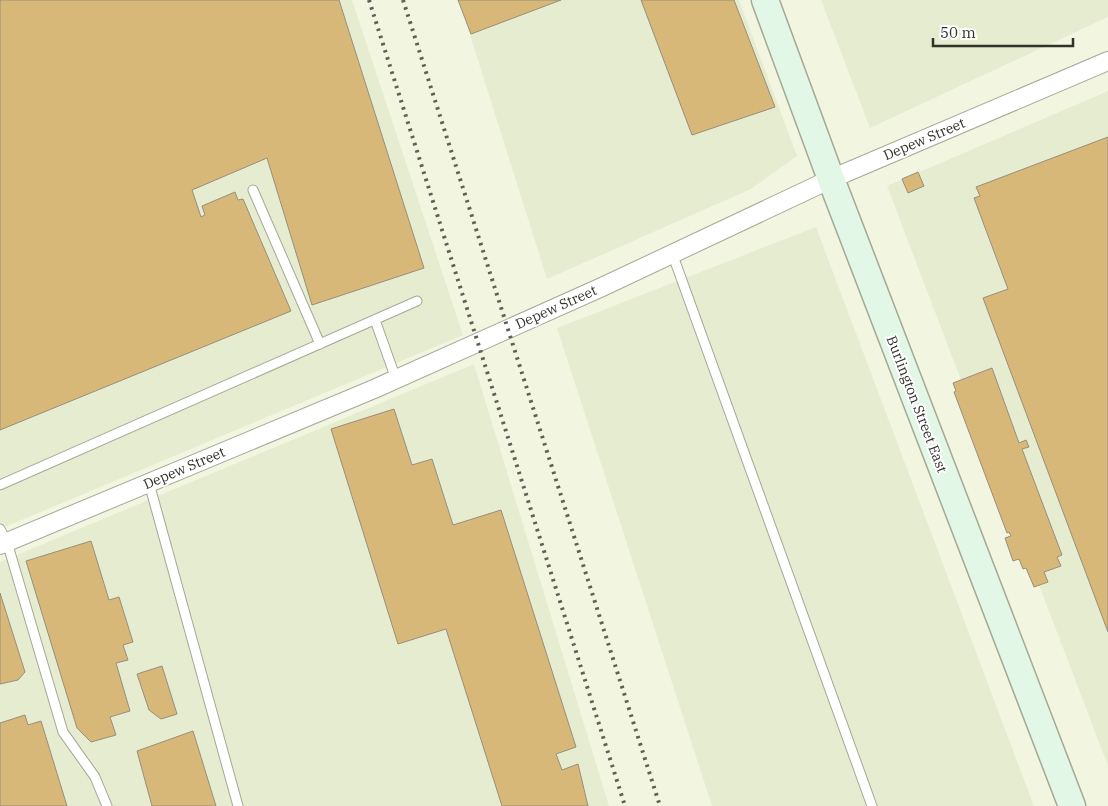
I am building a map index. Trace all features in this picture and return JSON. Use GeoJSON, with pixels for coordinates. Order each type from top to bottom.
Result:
{"type":"FeatureCollection","features":[{"type":"Feature","properties":{"kind":"main road","name":"Burlington Street East"},"geometry":{"type":"LineString","coordinates":[[766,0],[831,178],[1072,806]]}},
{"type":"Feature","properties":{"kind":"street","name":"Depew Street"},"geometry":{"type":"LineString","coordinates":[[2,539],[149,483],[396,379],[831,178],[1108,61]]}},
{"type":"Feature","properties":{"kind":"lane"},"geometry":{"type":"LineString","coordinates":[[253,190],[320,344]]}},
{"type":"Feature","properties":{"kind":"lane"},"geometry":{"type":"LineString","coordinates":[[672,253],[872,806]]}},
{"type":"Feature","properties":{"kind":"lane"},"geometry":{"type":"LineString","coordinates":[[0,485],[417,301]]}},
{"type":"Feature","properties":{"kind":"lane"},"geometry":{"type":"LineString","coordinates":[[375,320],[396,379]]}},
{"type":"Feature","properties":{"kind":"lane"},"geometry":{"type":"LineString","coordinates":[[149,483],[238,806]]}},
{"type":"Feature","properties":{"kind":"lane"},"geometry":{"type":"LineString","coordinates":[[2,539],[63,732],[94,777],[107,806]]}},
{"type":"Feature","properties":{"kind":"shaded area"},"geometry":{"type":"Polygon","coordinates":[[[0,0],[352,0],[463,335],[0,529],[0,0]]]}},
{"type":"Feature","properties":{"kind":"shaded area"},"geometry":{"type":"Polygon","coordinates":[[[459,0],[739,0],[797,156],[751,189],[547,279],[459,0]]]}},
{"type":"Feature","properties":{"kind":"shaded area"},"geometry":{"type":"Polygon","coordinates":[[[821,0],[1108,0],[1108,17],[870,128],[821,0]]]}},
{"type":"Feature","properties":{"kind":"shaded area"},"geometry":{"type":"Polygon","coordinates":[[[1108,91],[1108,766],[887,186],[1108,91]]]}},
{"type":"Feature","properties":{"kind":"shaded area"},"geometry":{"type":"Polygon","coordinates":[[[816,227],[1034,806],[712,806],[557,328],[816,227]]]}},
{"type":"Feature","properties":{"kind":"shaded area"},"geometry":{"type":"Polygon","coordinates":[[[474,364],[609,806],[0,806],[0,562],[474,364]]]}},
{"type":"Feature","properties":{"kind":"building"},"geometry":{"type":"Polygon","coordinates":[[[0,0],[339,0],[424,268],[312,305],[267,158],[192,190],[201,217],[205,215],[202,206],[235,192],[238,200],[243,199],[291,311],[0,430],[0,0]]]}},
{"type":"Feature","properties":{"kind":"building"},"geometry":{"type":"Polygon","coordinates":[[[458,0],[561,0],[471,34],[458,0]]]}},
{"type":"Feature","properties":{"kind":"building"},"geometry":{"type":"Polygon","coordinates":[[[641,0],[734,0],[775,107],[692,135],[641,0]]]}},
{"type":"Feature","properties":{"kind":"building"},"geometry":{"type":"Polygon","coordinates":[[[1108,137],[1108,632],[983,298],[1008,289],[974,198],[980,196],[976,187],[1108,137]]]}},
{"type":"Feature","properties":{"kind":"building"},"geometry":{"type":"Polygon","coordinates":[[[918,172],[924,186],[908,193],[902,179],[918,172]]]}},
{"type":"Feature","properties":{"kind":"building"},"geometry":{"type":"Polygon","coordinates":[[[992,368],[1019,443],[1026,440],[1029,447],[1022,449],[1062,555],[1057,557],[1061,566],[1044,572],[1048,582],[1034,587],[1026,568],[1023,569],[1019,559],[1013,561],[1005,538],[1011,536],[1009,532],[1007,533],[954,392],[956,391],[953,383],[992,368]]]}},
{"type":"Feature","properties":{"kind":"building"},"geometry":{"type":"Polygon","coordinates":[[[394,409],[412,465],[432,459],[453,525],[501,510],[576,747],[556,754],[562,770],[578,764],[588,806],[502,806],[446,629],[398,644],[331,429],[394,409]]]}},
{"type":"Feature","properties":{"kind":"building"},"geometry":{"type":"Polygon","coordinates":[[[91,541],[109,600],[119,597],[133,642],[123,645],[128,660],[116,663],[130,711],[110,717],[116,735],[91,742],[77,728],[26,561],[91,541]]]}},
{"type":"Feature","properties":{"kind":"building"},"geometry":{"type":"Polygon","coordinates":[[[0,593],[25,672],[18,680],[0,684],[0,593]]]}},
{"type":"Feature","properties":{"kind":"building"},"geometry":{"type":"Polygon","coordinates":[[[162,666],[177,714],[161,719],[149,710],[137,674],[162,666]]]}},
{"type":"Feature","properties":{"kind":"building"},"geometry":{"type":"Polygon","coordinates":[[[25,715],[28,725],[41,721],[67,806],[0,806],[0,723],[25,715]]]}},
{"type":"Feature","properties":{"kind":"building"},"geometry":{"type":"Polygon","coordinates":[[[193,731],[216,806],[152,806],[137,751],[193,731]]]}},
{"type":"Feature","properties":{"kind":"railway"},"geometry":{"type":"LineString","coordinates":[[369,0],[625,806]]}},
{"type":"Feature","properties":{"kind":"railway"},"geometry":{"type":"LineString","coordinates":[[403,0],[660,806]]}}]}
